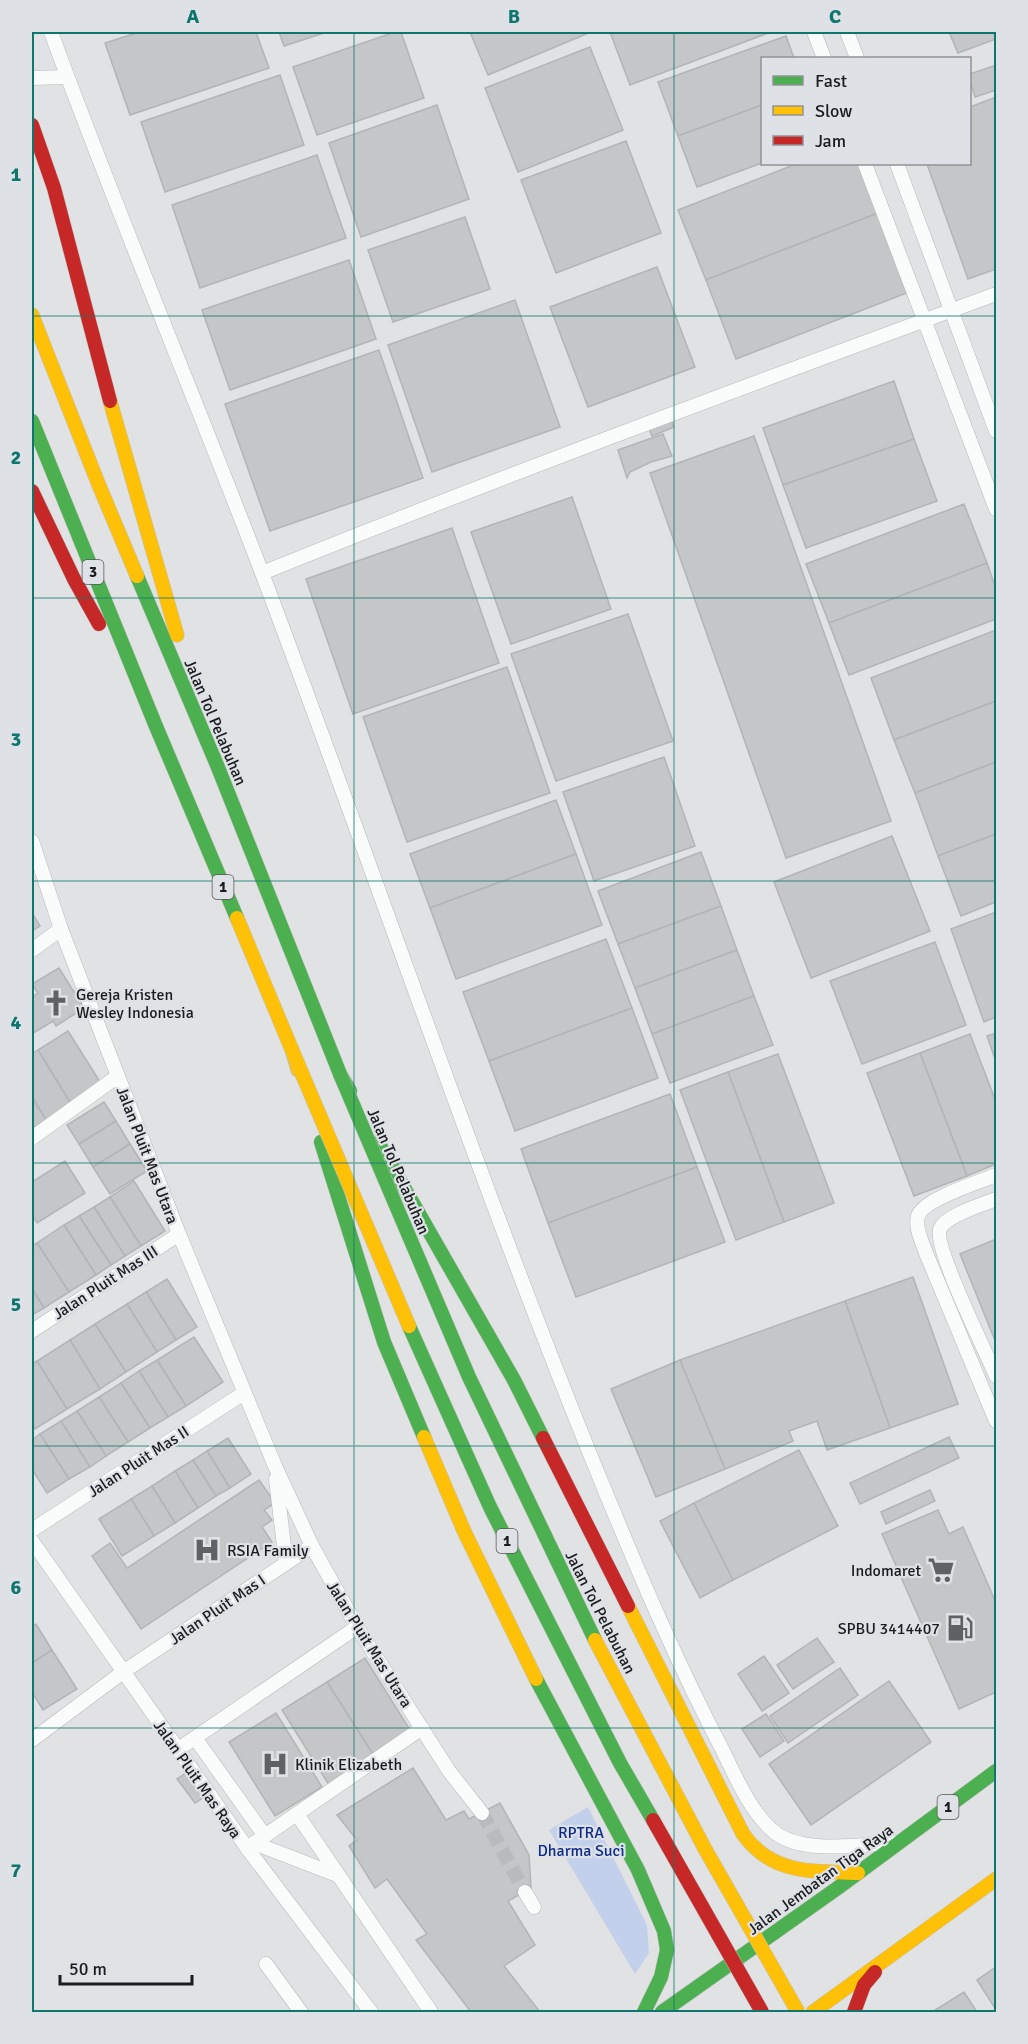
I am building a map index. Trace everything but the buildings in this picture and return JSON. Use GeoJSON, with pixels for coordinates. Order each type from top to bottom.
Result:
{"type":"FeatureCollection","features":[{"type":"Feature","properties":{"kind":"highway"},"geometry":{"type":"LineString","coordinates":[[32,125],[43,151],[140,513],[217,765]]}},
{"type":"Feature","properties":{"kind":"highway","name":"Jalan Tol Pelabuhan"},"geometry":{"type":"LineString","coordinates":[[32,315],[98,483],[217,765],[340,1074],[469,1377],[580,1610],[705,1849],[798,2013]]}},
{"type":"Feature","properties":{"kind":"highway","name":"3"},"geometry":{"type":"LineString","coordinates":[[32,421],[155,724]]}},
{"type":"Feature","properties":{"kind":"highway"},"geometry":{"type":"LineString","coordinates":[[32,491],[74,579],[155,724]]}},
{"type":"Feature","properties":{"kind":"highway","name":"1"},"geometry":{"type":"LineString","coordinates":[[155,724],[407,1322],[490,1507],[620,1763],[762,2013]]}},
{"type":"Feature","properties":{"kind":"highway"},"geometry":{"type":"LineString","coordinates":[[292,1050],[384,1342],[464,1531],[538,1685],[638,1870],[664,1931],[667,1950],[661,1977],[644,2013]]}},
{"type":"Feature","properties":{"kind":"highway"},"geometry":{"type":"LineString","coordinates":[[340,1074],[514,1380],[743,1834],[760,1855],[781,1864],[801,1869],[858,1873]]}},
{"type":"Feature","properties":{"kind":"highway","name":"Jalan Jembatan Tiga Raya"},"geometry":{"type":"LineString","coordinates":[[662,2013],[900,1843],[996,1771]]}},
{"type":"Feature","properties":{"kind":"highway"},"geometry":{"type":"LineString","coordinates":[[813,2013],[996,1879]]}},
{"type":"Feature","properties":{"kind":"highway"},"geometry":{"type":"LineString","coordinates":[[854,2013],[864,1985],[876,1970],[899,1950]]}},
{"type":"Feature","properties":{"kind":"street"},"geometry":{"type":"LineString","coordinates":[[51,32],[262,573],[548,1351],[661,1626],[707,1721],[747,1796],[768,1827],[778,1835],[801,1843],[831,1846],[900,1843]]}},
{"type":"Feature","properties":{"kind":"street"},"geometry":{"type":"LineString","coordinates":[[814,32],[824,57]]}},
{"type":"Feature","properties":{"kind":"street"},"geometry":{"type":"LineString","coordinates":[[847,32],[857,57]]}},
{"type":"Feature","properties":{"kind":"street"},"geometry":{"type":"LineString","coordinates":[[32,78],[67,77]]}},
{"type":"Feature","properties":{"kind":"street"},"geometry":{"type":"LineString","coordinates":[[865,165],[996,509]]}},
{"type":"Feature","properties":{"kind":"street"},"geometry":{"type":"LineString","coordinates":[[897,165],[996,431]]}},
{"type":"Feature","properties":{"kind":"street"},"geometry":{"type":"LineString","coordinates":[[262,573],[438,502],[996,294]]}},
{"type":"Feature","properties":{"kind":"street","name":"Jalan Pluit Mas Utara"},"geometry":{"type":"LineString","coordinates":[[32,841],[61,929],[179,1234],[274,1466],[312,1546],[357,1627],[449,1771],[482,1813]]}},
{"type":"Feature","properties":{"kind":"street"},"geometry":{"type":"LineString","coordinates":[[32,950],[61,929]]}},
{"type":"Feature","properties":{"kind":"street"},"geometry":{"type":"LineString","coordinates":[[32,1138],[118,1076]]}},
{"type":"Feature","properties":{"kind":"street"},"geometry":{"type":"LineString","coordinates":[[996,1175],[927,1205],[918,1215],[917,1225],[926,1253],[996,1421]]}},
{"type":"Feature","properties":{"kind":"street"},"geometry":{"type":"LineString","coordinates":[[996,1199],[954,1216],[939,1231],[939,1240],[946,1262],[996,1376]]}},
{"type":"Feature","properties":{"kind":"street","name":"Jalan Pluit Mas III"},"geometry":{"type":"LineString","coordinates":[[32,1330],[179,1234]]}},
{"type":"Feature","properties":{"kind":"street","name":"Jalan Pluit Mas II"},"geometry":{"type":"LineString","coordinates":[[32,1530],[244,1393]]}},
{"type":"Feature","properties":{"kind":"street","name":"Jalan Pluit Mas Utara"},"geometry":{"type":"LineString","coordinates":[[274,1466],[286,1563]]}},
{"type":"Feature","properties":{"kind":"street","name":"Jalan Pluit Mas Raya"},"geometry":{"type":"LineString","coordinates":[[32,1541],[177,1750],[255,1842],[371,2013]]}},
{"type":"Feature","properties":{"kind":"street","name":"Jalan Pluit Mas I"},"geometry":{"type":"LineString","coordinates":[[32,1740],[123,1672],[312,1546]]}},
{"type":"Feature","properties":{"kind":"street"},"geometry":{"type":"LineString","coordinates":[[177,1750],[357,1627]]}},
{"type":"Feature","properties":{"kind":"street"},"geometry":{"type":"LineString","coordinates":[[255,1842],[422,1728]]}},
{"type":"Feature","properties":{"kind":"street"},"geometry":{"type":"LineString","coordinates":[[195,1738],[255,1842],[337,1875]]}},
{"type":"Feature","properties":{"kind":"street"},"geometry":{"type":"LineString","coordinates":[[297,1814],[431,2013]]}},
{"type":"Feature","properties":{"kind":"street"},"geometry":{"type":"LineString","coordinates":[[525,1892],[534,1906]]}},
{"type":"Feature","properties":{"kind":"street"},"geometry":{"type":"LineString","coordinates":[[266,1964],[301,2013]]}},
{"type":"Feature","properties":{"kind":"green space","name":"RPTRA Dharma Suci"},"geometry":{"type":"Polygon","coordinates":[[[588,1807],[647,1925],[649,1953],[635,1974],[549,1830],[588,1807]]]}},
{"type":"Feature","properties":{"kind":"tunnel"},"geometry":{"type":"LineString","coordinates":[[482,1813],[525,1892]]}},
{"type":"Feature","properties":{"kind":"traffic: fast"},"geometry":{"type":"LineString","coordinates":[[32,421],[155,724],[237,918]]}},
{"type":"Feature","properties":{"kind":"traffic: fast"},"geometry":{"type":"LineString","coordinates":[[137,576],[217,765],[340,1074],[350,1091]]}},
{"type":"Feature","properties":{"kind":"traffic: fast"},"geometry":{"type":"LineString","coordinates":[[340,1074],[469,1377],[595,1640]]}},
{"type":"Feature","properties":{"kind":"traffic: fast"},"geometry":{"type":"LineString","coordinates":[[321,1142],[384,1342],[424,1437]]}},
{"type":"Feature","properties":{"kind":"traffic: fast"},"geometry":{"type":"LineString","coordinates":[[378,1142],[514,1380],[543,1438]]}},
{"type":"Feature","properties":{"kind":"traffic: fast"},"geometry":{"type":"LineString","coordinates":[[409,1326],[490,1507],[620,1763],[653,1820]]}},
{"type":"Feature","properties":{"kind":"traffic: fast"},"geometry":{"type":"LineString","coordinates":[[536,1679],[638,1870],[664,1931],[667,1950],[661,1977],[644,2012]]}},
{"type":"Feature","properties":{"kind":"traffic: fast"},"geometry":{"type":"LineString","coordinates":[[662,2012],[839,1887],[996,1771]]}},
{"type":"Feature","properties":{"kind":"traffic: slow"},"geometry":{"type":"LineString","coordinates":[[32,315],[137,576]]}},
{"type":"Feature","properties":{"kind":"traffic: slow"},"geometry":{"type":"LineString","coordinates":[[110,401],[177,635]]}},
{"type":"Feature","properties":{"kind":"traffic: slow"},"geometry":{"type":"LineString","coordinates":[[237,918],[292,1050],[298,1070]]}},
{"type":"Feature","properties":{"kind":"traffic: slow"},"geometry":{"type":"LineString","coordinates":[[292,1050],[409,1326]]}},
{"type":"Feature","properties":{"kind":"traffic: slow"},"geometry":{"type":"LineString","coordinates":[[424,1437],[464,1531],[536,1679]]}},
{"type":"Feature","properties":{"kind":"traffic: slow"},"geometry":{"type":"LineString","coordinates":[[628,1606],[743,1834],[754,1847],[780,1864],[794,1868],[809,1871],[858,1873]]}},
{"type":"Feature","properties":{"kind":"traffic: slow"},"geometry":{"type":"LineString","coordinates":[[595,1640],[705,1849],[798,2012]]}},
{"type":"Feature","properties":{"kind":"traffic: slow"},"geometry":{"type":"LineString","coordinates":[[813,2012],[996,1879]]}},
{"type":"Feature","properties":{"kind":"traffic: jam"},"geometry":{"type":"LineString","coordinates":[[32,125],[54,188],[110,401]]}},
{"type":"Feature","properties":{"kind":"traffic: jam"},"geometry":{"type":"LineString","coordinates":[[32,491],[74,579],[99,624]]}},
{"type":"Feature","properties":{"kind":"traffic: jam"},"geometry":{"type":"LineString","coordinates":[[543,1438],[628,1606]]}},
{"type":"Feature","properties":{"kind":"traffic: jam"},"geometry":{"type":"LineString","coordinates":[[653,1820],[762,2012]]}},
{"type":"Feature","properties":{"kind":"traffic: jam"},"geometry":{"type":"LineString","coordinates":[[854,2012],[864,1985],[875,1972]]}},
{"type":"Feature","properties":{"kind":"place","name":"Gereja Kristen Wesley Indonesia"},"geometry":{"type":"Point","coordinates":[56,1003]}},
{"type":"Feature","properties":{"kind":"place","name":"RSIA Family"},"geometry":{"type":"Point","coordinates":[207,1550]}},
{"type":"Feature","properties":{"kind":"place","name":"Indomaret"},"geometry":{"type":"Point","coordinates":[941,1570]}},
{"type":"Feature","properties":{"kind":"place","name":"SPBU 3414407"},"geometry":{"type":"Point","coordinates":[960,1628]}},
{"type":"Feature","properties":{"kind":"place","name":"Klinik Elizabeth"},"geometry":{"type":"Point","coordinates":[275,1764]}}]}
